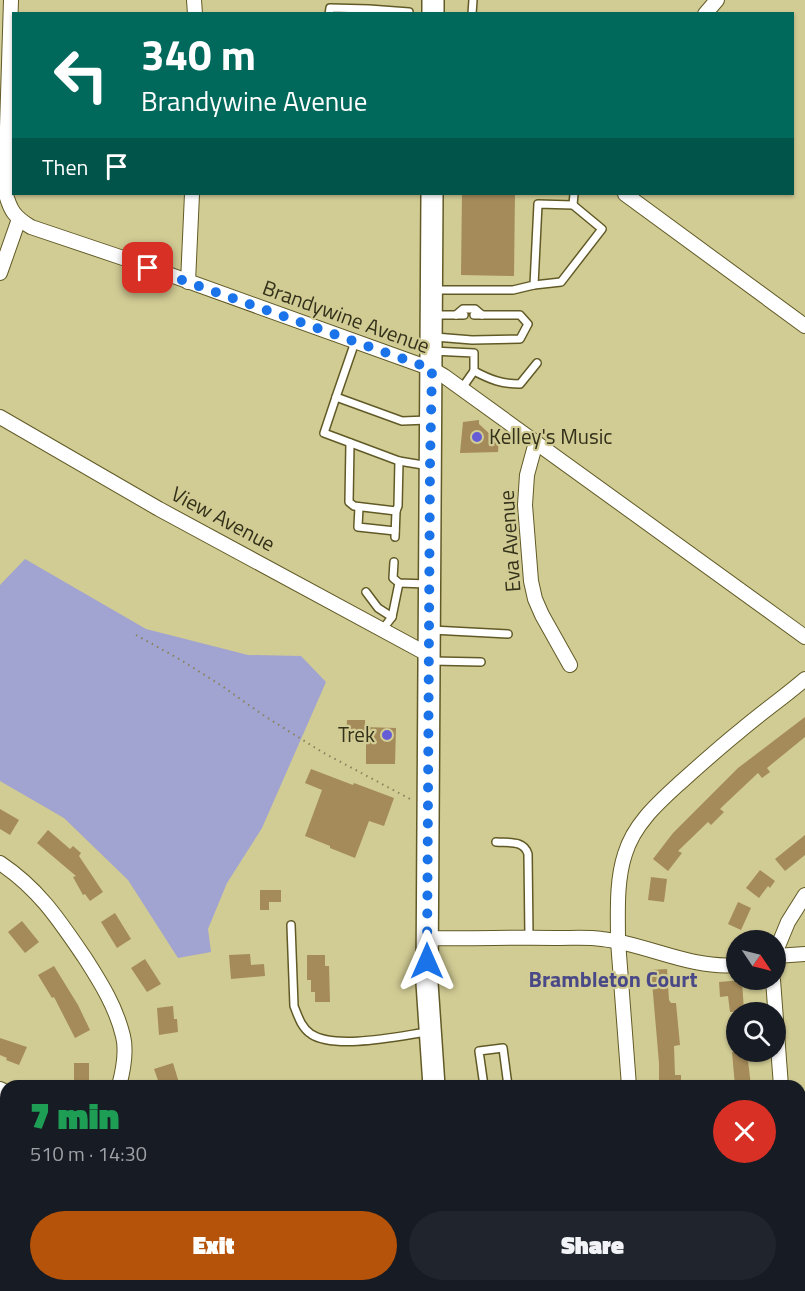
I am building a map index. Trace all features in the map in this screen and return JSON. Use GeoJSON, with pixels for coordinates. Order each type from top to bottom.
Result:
{"type":"FeatureCollection","features":[{"type":"Feature","properties":{"kind":"main road"},"geometry":{"type":"LineString","coordinates":[[432,195],[427,983],[434,1080]]}},
{"type":"Feature","properties":{"kind":"street"},"geometry":{"type":"LineString","coordinates":[[0,273],[19,219],[9,205],[5,191],[11,0]]}},
{"type":"Feature","properties":{"kind":"street"},"geometry":{"type":"LineString","coordinates":[[707,12],[717,0]]}},
{"type":"Feature","properties":{"kind":"street"},"geometry":{"type":"LineString","coordinates":[[188,282],[192,195]]}},
{"type":"Feature","properties":{"kind":"street"},"geometry":{"type":"LineString","coordinates":[[626,195],[805,326]]}},
{"type":"Feature","properties":{"kind":"street","name":"Brandywine Avenue"},"geometry":{"type":"LineString","coordinates":[[19,219],[31,227],[355,342],[432,352],[444,375],[805,637]]}},
{"type":"Feature","properties":{"kind":"street","name":"View Avenue"},"geometry":{"type":"LineString","coordinates":[[0,417],[429,658]]}},
{"type":"Feature","properties":{"kind":"street","name":"Eva Avenue"},"geometry":{"type":"LineString","coordinates":[[536,442],[526,475],[531,581],[542,615],[570,665]]}},
{"type":"Feature","properties":{"kind":"street"},"geometry":{"type":"LineString","coordinates":[[629,1080],[618,941],[619,885],[624,854],[641,823],[659,803],[705,760],[805,679]]}},
{"type":"Feature","properties":{"kind":"street"},"geometry":{"type":"LineString","coordinates":[[0,863],[15,873],[49,906],[104,988],[114,1008],[124,1038],[119,1080]]}},
{"type":"Feature","properties":{"kind":"street"},"geometry":{"type":"LineString","coordinates":[[785,930],[805,895]]}},
{"type":"Feature","properties":{"kind":"street"},"geometry":{"type":"LineString","coordinates":[[427,938],[600,938],[693,962],[726,965]]}},
{"type":"Feature","properties":{"kind":"street"},"geometry":{"type":"LineString","coordinates":[[786,955],[805,954]]}},
{"type":"Feature","properties":{"kind":"street"},"geometry":{"type":"LineString","coordinates":[[773,990],[780,1080]]}},
{"type":"Feature","properties":{"kind":"lane"},"geometry":{"type":"LineString","coordinates":[[329,12],[330,8],[409,12]]}},
{"type":"Feature","properties":{"kind":"lane"},"geometry":{"type":"LineString","coordinates":[[573,205],[574,195]]}},
{"type":"Feature","properties":{"kind":"lane"},"geometry":{"type":"LineString","coordinates":[[432,290],[513,290],[561,282],[602,229],[573,205],[538,204],[534,285]]}},
{"type":"Feature","properties":{"kind":"lane"},"geometry":{"type":"LineString","coordinates":[[432,315],[460,315],[463,309],[476,309],[478,315],[520,315],[528,324],[520,339],[472,340],[432,352]]}},
{"type":"Feature","properties":{"kind":"lane"},"geometry":{"type":"LineString","coordinates":[[355,342],[324,433],[399,461],[430,466]]}},
{"type":"Feature","properties":{"kind":"lane"},"geometry":{"type":"LineString","coordinates":[[432,352],[474,353],[474,371],[462,388]]}},
{"type":"Feature","properties":{"kind":"lane"},"geometry":{"type":"LineString","coordinates":[[474,371],[504,384],[520,384],[537,363]]}},
{"type":"Feature","properties":{"kind":"lane"},"geometry":{"type":"LineString","coordinates":[[336,397],[402,421],[431,420]]}},
{"type":"Feature","properties":{"kind":"lane"},"geometry":{"type":"LineString","coordinates":[[350,443],[349,502],[359,507],[396,511]]}},
{"type":"Feature","properties":{"kind":"lane"},"geometry":{"type":"LineString","coordinates":[[359,507],[358,527],[395,534],[399,461]]}},
{"type":"Feature","properties":{"kind":"lane"},"geometry":{"type":"LineString","coordinates":[[394,562],[393,578],[399,583],[429,584]]}},
{"type":"Feature","properties":{"kind":"lane"},"geometry":{"type":"LineString","coordinates":[[382,630],[392,617],[399,583]]}},
{"type":"Feature","properties":{"kind":"lane"},"geometry":{"type":"LineString","coordinates":[[366,592],[378,608],[392,617]]}},
{"type":"Feature","properties":{"kind":"lane"},"geometry":{"type":"LineString","coordinates":[[429,630],[508,634]]}},
{"type":"Feature","properties":{"kind":"lane"},"geometry":{"type":"LineString","coordinates":[[429,658],[481,662]]}},
{"type":"Feature","properties":{"kind":"lane"},"geometry":{"type":"LineString","coordinates":[[496,842],[519,843],[527,849],[529,937]]}},
{"type":"Feature","properties":{"kind":"lane"},"geometry":{"type":"LineString","coordinates":[[291,925],[294,1006],[303,1027],[310,1034],[333,1041],[349,1042],[430,1032]]}},
{"type":"Feature","properties":{"kind":"lane"},"geometry":{"type":"LineString","coordinates":[[483,1080],[479,1051],[503,1048],[507,1080]]}},
{"type":"Feature","properties":{"kind":"path"},"geometry":{"type":"LineString","coordinates":[[136,635],[181,660],[322,752],[428,809]]}},
{"type":"Feature","properties":{"kind":"shaded area"},"geometry":{"type":"Polygon","coordinates":[[[25,559],[146,629],[248,655],[301,656],[326,682],[262,828],[227,883],[208,929],[211,952],[178,958],[128,880],[64,818],[0,781],[0,585],[25,559]]]}},
{"type":"Feature","properties":{"kind":"building"},"geometry":{"type":"Polygon","coordinates":[[[462,195],[515,195],[514,276],[461,275],[462,195]]]}},
{"type":"Feature","properties":{"kind":"building","name":"Kelley's Music"},"geometry":{"type":"Polygon","coordinates":[[[479,420],[479,424],[493,437],[499,436],[498,452],[460,453],[463,422],[479,420]]]}},
{"type":"Feature","properties":{"kind":"building"},"geometry":{"type":"Polygon","coordinates":[[[805,717],[805,737],[767,768],[770,772],[762,778],[758,773],[724,805],[720,809],[724,812],[711,825],[708,822],[678,851],[682,853],[668,871],[653,859],[673,833],[738,768],[805,717]]]}},
{"type":"Feature","properties":{"kind":"building"},"geometry":{"type":"Polygon","coordinates":[[[347,720],[365,720],[365,727],[396,728],[395,764],[366,764],[366,740],[346,739],[347,720]]]}},
{"type":"Feature","properties":{"kind":"building"},"geometry":{"type":"Polygon","coordinates":[[[311,769],[394,798],[384,826],[369,821],[355,858],[305,836],[322,790],[305,783],[311,769]]]}},
{"type":"Feature","properties":{"kind":"building"},"geometry":{"type":"Polygon","coordinates":[[[0,809],[19,820],[10,835],[0,829],[0,809]]]}},
{"type":"Feature","properties":{"kind":"building"},"geometry":{"type":"Polygon","coordinates":[[[48,830],[70,849],[73,846],[81,853],[79,856],[103,892],[90,901],[85,894],[83,895],[73,877],[76,876],[37,843],[48,830]]]}},
{"type":"Feature","properties":{"kind":"building"},"geometry":{"type":"Polygon","coordinates":[[[805,835],[805,855],[785,871],[775,859],[805,835]]]}},
{"type":"Feature","properties":{"kind":"building"},"geometry":{"type":"Polygon","coordinates":[[[760,870],[775,881],[759,898],[746,888],[760,870]]]}},
{"type":"Feature","properties":{"kind":"building"},"geometry":{"type":"Polygon","coordinates":[[[651,877],[667,879],[664,902],[648,900],[651,877]]]}},
{"type":"Feature","properties":{"kind":"building"},"geometry":{"type":"Polygon","coordinates":[[[260,890],[281,890],[281,902],[269,902],[269,910],[260,910],[260,890]]]}},
{"type":"Feature","properties":{"kind":"building"},"geometry":{"type":"Polygon","coordinates":[[[738,902],[751,908],[741,930],[728,924],[738,902]]]}},
{"type":"Feature","properties":{"kind":"building"},"geometry":{"type":"Polygon","coordinates":[[[115,913],[131,939],[117,948],[101,922],[115,913]]]}},
{"type":"Feature","properties":{"kind":"building"},"geometry":{"type":"Polygon","coordinates":[[[22,921],[39,942],[25,953],[8,932],[22,921]]]}},
{"type":"Feature","properties":{"kind":"building"},"geometry":{"type":"Polygon","coordinates":[[[250,954],[251,965],[264,964],[265,976],[231,979],[229,955],[250,954]]]}},
{"type":"Feature","properties":{"kind":"building"},"geometry":{"type":"Polygon","coordinates":[[[307,955],[325,955],[325,966],[329,966],[330,1002],[315,1002],[315,992],[311,992],[311,980],[307,980],[307,955]]]}},
{"type":"Feature","properties":{"kind":"building"},"geometry":{"type":"Polygon","coordinates":[[[145,959],[161,984],[147,992],[131,968],[145,959]]]}},
{"type":"Feature","properties":{"kind":"building"},"geometry":{"type":"Polygon","coordinates":[[[54,966],[90,1030],[75,1038],[54,997],[52,998],[38,975],[54,966]]]}},
{"type":"Feature","properties":{"kind":"building"},"geometry":{"type":"Polygon","coordinates":[[[667,969],[669,1000],[671,1003],[676,1003],[680,1045],[674,1046],[675,1075],[681,1075],[681,1080],[659,1080],[651,970],[667,969]]]}},
{"type":"Feature","properties":{"kind":"building"},"geometry":{"type":"Polygon","coordinates":[[[726,981],[726,990],[743,990],[743,1002],[729,1002],[728,996],[720,997],[719,982],[726,981]]]}},
{"type":"Feature","properties":{"kind":"building"},"geometry":{"type":"Polygon","coordinates":[[[173,1006],[178,1032],[159,1035],[157,1008],[173,1006]]]}},
{"type":"Feature","properties":{"kind":"building"},"geometry":{"type":"Polygon","coordinates":[[[0,1038],[27,1047],[19,1065],[0,1055],[0,1038]]]}},
{"type":"Feature","properties":{"kind":"building"},"geometry":{"type":"Polygon","coordinates":[[[733,1062],[748,1062],[750,1080],[734,1080],[733,1062]]]}},
{"type":"Feature","properties":{"kind":"building"},"geometry":{"type":"Polygon","coordinates":[[[74,1063],[89,1063],[89,1080],[74,1080],[74,1063]]]}},
{"type":"Feature","properties":{"kind":"building"},"geometry":{"type":"Polygon","coordinates":[[[173,1063],[178,1080],[158,1080],[154,1069],[173,1063]]]}},
{"type":"Feature","properties":{"kind":"place","name":"Kelley's Music"},"geometry":{"type":"Point","coordinates":[477,437]}},
{"type":"Feature","properties":{"kind":"place","name":"Trek"},"geometry":{"type":"Point","coordinates":[387,735]}},
{"type":"Feature","properties":{"kind":"district","name":"Brambleton Court"},"geometry":{"type":"Point","coordinates":[613,979]}},
{"type":"Feature","properties":{"kind":"route"},"geometry":{"type":"LineString","coordinates":[[148,268],[432,369],[427,961]]}}]}
